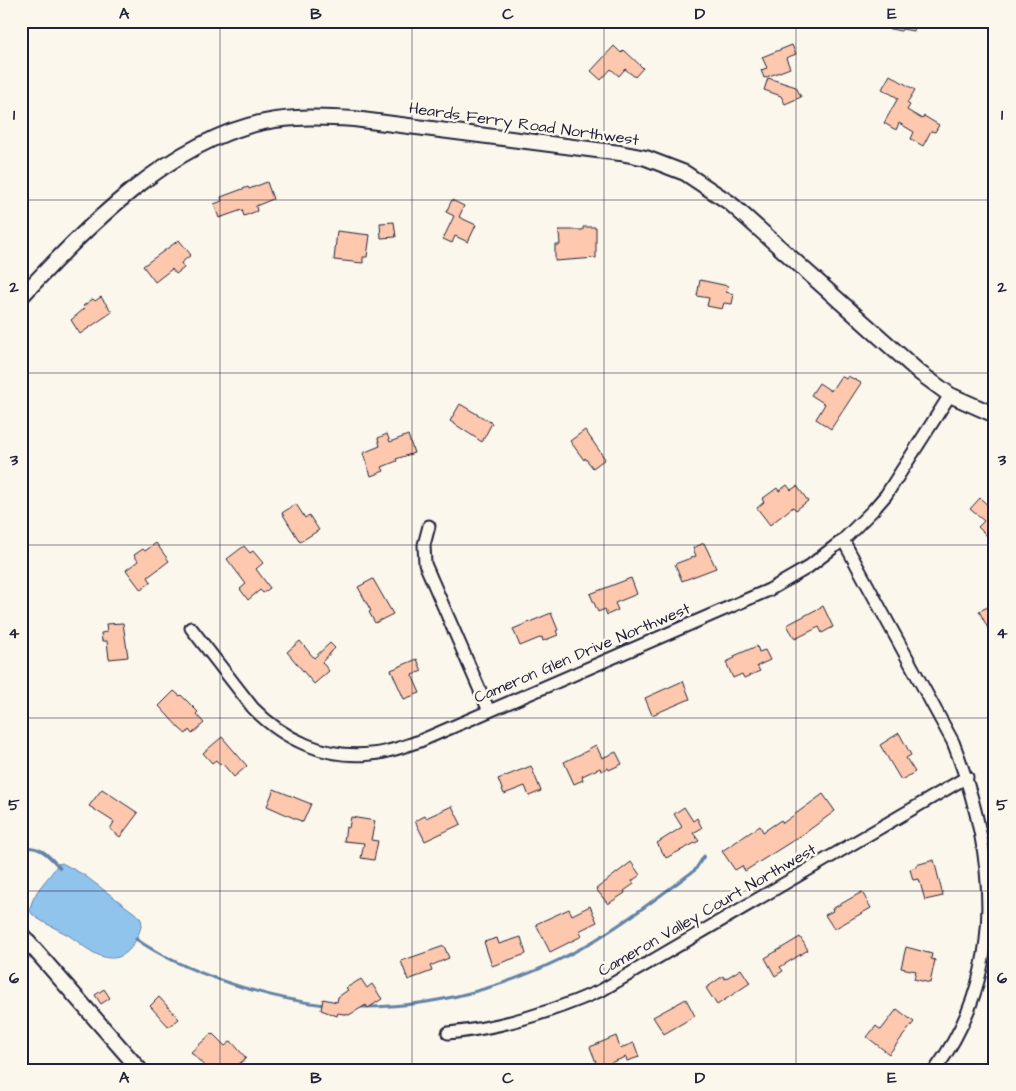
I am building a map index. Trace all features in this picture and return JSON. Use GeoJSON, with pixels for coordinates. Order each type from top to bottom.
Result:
{"type":"FeatureCollection","features":[{"type":"Feature","properties":{"kind":"street","name":"Heards Ferry Road Northwest"},"geometry":{"type":"LineString","coordinates":[[21,296],[86,231],[152,175],[194,148],[246,126],[264,122],[318,117],[620,152],[646,158],[685,173],[730,203],[920,372],[950,395],[995,415]]}},
{"type":"Feature","properties":{"kind":"street","name":"Cameron Glen Drive Northwest"},"geometry":{"type":"LineString","coordinates":[[191,628],[253,708],[290,738],[320,750],[353,755],[386,752],[420,741],[769,590],[807,568],[844,540],[886,495],[950,395]]}},
{"type":"Feature","properties":{"kind":"street"},"geometry":{"type":"LineString","coordinates":[[429,526],[424,545],[425,564],[488,711]]}},
{"type":"Feature","properties":{"kind":"street"},"geometry":{"type":"LineString","coordinates":[[844,540],[953,742],[967,777],[978,819],[986,864],[989,912],[986,948],[978,985],[966,1019],[948,1052],[935,1070]]}},
{"type":"Feature","properties":{"kind":"street","name":"Cameron Valley Court Northwest"},"geometry":{"type":"LineString","coordinates":[[448,1034],[526,1019],[602,990],[967,777]]}},
{"type":"Feature","properties":{"kind":"street"},"geometry":{"type":"LineString","coordinates":[[21,934],[140,1070]]}},
{"type":"Feature","properties":{"kind":"water"},"geometry":{"type":"Polygon","coordinates":[[[62,863],[84,875],[140,917],[142,923],[137,938],[123,955],[109,958],[101,956],[32,914],[30,910],[31,903],[37,891],[58,864],[62,863]]]}},
{"type":"Feature","properties":{"kind":"building"},"geometry":{"type":"Polygon","coordinates":[[[875,21],[916,21],[914,31],[902,29],[901,31],[875,26],[875,21]]]}},
{"type":"Feature","properties":{"kind":"building"},"geometry":{"type":"Polygon","coordinates":[[[792,45],[796,54],[786,58],[790,68],[764,78],[761,70],[767,68],[762,57],[792,45]]]}},
{"type":"Feature","properties":{"kind":"building"},"geometry":{"type":"Polygon","coordinates":[[[614,46],[621,53],[624,50],[643,68],[635,77],[625,69],[619,76],[611,69],[601,80],[591,71],[614,46]]]}},
{"type":"Feature","properties":{"kind":"building"},"geometry":{"type":"Polygon","coordinates":[[[890,75],[915,90],[907,103],[910,105],[907,110],[922,119],[924,116],[939,125],[935,132],[931,131],[923,146],[911,139],[914,132],[899,123],[896,130],[884,123],[898,98],[882,89],[890,75]]]}},
{"type":"Feature","properties":{"kind":"building"},"geometry":{"type":"Polygon","coordinates":[[[768,78],[796,87],[801,97],[785,104],[781,96],[764,90],[768,78]]]}},
{"type":"Feature","properties":{"kind":"building"},"geometry":{"type":"Polygon","coordinates":[[[267,182],[273,199],[256,206],[257,211],[244,216],[242,210],[219,218],[214,204],[222,201],[221,197],[267,182]]]}},
{"type":"Feature","properties":{"kind":"building"},"geometry":{"type":"Polygon","coordinates":[[[452,200],[464,206],[459,217],[476,225],[468,242],[455,236],[452,243],[443,239],[454,216],[446,212],[452,200]]]}},
{"type":"Feature","properties":{"kind":"building"},"geometry":{"type":"Polygon","coordinates":[[[394,222],[396,237],[381,238],[380,223],[394,222]]]}},
{"type":"Feature","properties":{"kind":"building"},"geometry":{"type":"Polygon","coordinates":[[[583,227],[596,227],[596,258],[555,261],[555,245],[560,245],[559,230],[583,230],[583,227]]]}},
{"type":"Feature","properties":{"kind":"building"},"geometry":{"type":"Polygon","coordinates":[[[337,231],[370,235],[367,257],[363,257],[363,263],[334,260],[337,231]]]}},
{"type":"Feature","properties":{"kind":"building"},"geometry":{"type":"Polygon","coordinates":[[[179,240],[191,255],[181,263],[184,268],[176,274],[172,269],[155,282],[143,266],[179,240]]]}},
{"type":"Feature","properties":{"kind":"building"},"geometry":{"type":"Polygon","coordinates":[[[700,280],[728,286],[726,292],[734,294],[732,304],[724,303],[722,309],[707,306],[709,298],[697,296],[700,280]]]}},
{"type":"Feature","properties":{"kind":"building"},"geometry":{"type":"Polygon","coordinates":[[[101,297],[112,312],[80,334],[71,320],[85,308],[83,306],[93,299],[95,301],[101,297]]]}},
{"type":"Feature","properties":{"kind":"building"},"geometry":{"type":"Polygon","coordinates":[[[841,376],[846,379],[848,376],[861,383],[831,429],[816,419],[825,404],[811,395],[819,383],[831,391],[841,376]]]}},
{"type":"Feature","properties":{"kind":"building"},"geometry":{"type":"Polygon","coordinates":[[[460,404],[492,423],[482,442],[450,421],[460,404]]]}},
{"type":"Feature","properties":{"kind":"building"},"geometry":{"type":"Polygon","coordinates":[[[585,430],[605,459],[593,468],[585,458],[584,460],[570,441],[585,430]]]}},
{"type":"Feature","properties":{"kind":"building"},"geometry":{"type":"Polygon","coordinates":[[[387,434],[390,442],[408,435],[414,453],[396,459],[397,461],[382,467],[384,471],[371,476],[363,453],[380,446],[378,438],[387,434]]]}},
{"type":"Feature","properties":{"kind":"building"},"geometry":{"type":"Polygon","coordinates":[[[787,485],[791,490],[797,486],[808,501],[796,510],[793,507],[770,525],[757,508],[764,502],[762,499],[777,488],[779,491],[787,485]]]}},
{"type":"Feature","properties":{"kind":"building"},"geometry":{"type":"Polygon","coordinates":[[[980,498],[995,512],[995,539],[989,534],[987,536],[978,527],[984,521],[970,509],[980,498]]]}},
{"type":"Feature","properties":{"kind":"building"},"geometry":{"type":"Polygon","coordinates":[[[296,504],[305,518],[309,515],[319,530],[300,542],[282,513],[296,504]]]}},
{"type":"Feature","properties":{"kind":"building"},"geometry":{"type":"Polygon","coordinates":[[[156,543],[169,561],[148,577],[151,582],[141,590],[126,570],[138,561],[134,555],[143,549],[145,551],[156,543]]]}},
{"type":"Feature","properties":{"kind":"building"},"geometry":{"type":"Polygon","coordinates":[[[704,543],[716,568],[682,581],[675,564],[696,556],[693,548],[704,543]]]}},
{"type":"Feature","properties":{"kind":"building"},"geometry":{"type":"Polygon","coordinates":[[[244,546],[250,553],[253,551],[263,563],[256,569],[270,588],[263,593],[260,590],[248,600],[240,589],[246,584],[227,559],[244,546]]]}},
{"type":"Feature","properties":{"kind":"building"},"geometry":{"type":"Polygon","coordinates":[[[631,578],[637,594],[615,603],[618,610],[607,615],[605,609],[598,612],[590,594],[631,578]]]}},
{"type":"Feature","properties":{"kind":"building"},"geometry":{"type":"Polygon","coordinates":[[[373,579],[393,614],[375,623],[369,612],[371,611],[358,587],[373,579]]]}},
{"type":"Feature","properties":{"kind":"building"},"geometry":{"type":"Polygon","coordinates":[[[995,604],[995,642],[979,611],[995,604]]]}},
{"type":"Feature","properties":{"kind":"building"},"geometry":{"type":"Polygon","coordinates":[[[823,606],[833,627],[822,633],[819,627],[795,639],[787,625],[823,606]]]}},
{"type":"Feature","properties":{"kind":"building"},"geometry":{"type":"Polygon","coordinates":[[[551,613],[558,630],[556,631],[558,635],[543,641],[542,637],[520,646],[513,629],[551,613]]]}},
{"type":"Feature","properties":{"kind":"building"},"geometry":{"type":"Polygon","coordinates":[[[123,623],[128,657],[109,659],[107,641],[102,641],[101,633],[107,632],[106,624],[123,623]]]}},
{"type":"Feature","properties":{"kind":"building"},"geometry":{"type":"Polygon","coordinates":[[[300,641],[314,658],[330,643],[335,648],[322,662],[329,671],[314,684],[287,652],[300,641]]]}},
{"type":"Feature","properties":{"kind":"building"},"geometry":{"type":"Polygon","coordinates":[[[757,646],[759,652],[765,650],[770,660],[757,666],[760,671],[744,678],[742,674],[733,678],[726,662],[735,658],[734,656],[757,646]]]}},
{"type":"Feature","properties":{"kind":"building"},"geometry":{"type":"Polygon","coordinates":[[[417,659],[422,671],[412,675],[420,693],[404,699],[391,670],[417,659]]]}},
{"type":"Feature","properties":{"kind":"building"},"geometry":{"type":"Polygon","coordinates":[[[683,681],[690,699],[652,715],[645,698],[683,681]]]}},
{"type":"Feature","properties":{"kind":"building"},"geometry":{"type":"Polygon","coordinates":[[[174,691],[181,695],[198,712],[196,714],[204,723],[192,734],[189,730],[186,734],[180,729],[159,706],[174,691]]]}},
{"type":"Feature","properties":{"kind":"building"},"geometry":{"type":"Polygon","coordinates":[[[899,733],[911,755],[906,758],[915,772],[901,780],[880,745],[899,733]]]}},
{"type":"Feature","properties":{"kind":"building"},"geometry":{"type":"Polygon","coordinates":[[[222,737],[247,766],[234,777],[222,763],[220,765],[216,760],[212,763],[203,753],[222,737]]]}},
{"type":"Feature","properties":{"kind":"building"},"geometry":{"type":"Polygon","coordinates":[[[596,745],[602,758],[616,752],[622,764],[609,770],[608,768],[601,771],[600,768],[582,776],[583,780],[574,784],[564,762],[596,745]]]}},
{"type":"Feature","properties":{"kind":"building"},"geometry":{"type":"Polygon","coordinates":[[[531,766],[541,791],[529,796],[525,786],[504,794],[498,779],[531,766]]]}},
{"type":"Feature","properties":{"kind":"building"},"geometry":{"type":"Polygon","coordinates":[[[102,789],[138,813],[120,837],[110,829],[114,822],[89,806],[102,789]]]}},
{"type":"Feature","properties":{"kind":"building"},"geometry":{"type":"Polygon","coordinates":[[[274,789],[311,804],[303,822],[267,806],[274,789]]]}},
{"type":"Feature","properties":{"kind":"building"},"geometry":{"type":"Polygon","coordinates":[[[823,794],[835,811],[805,833],[745,871],[742,866],[735,870],[722,851],[760,826],[763,832],[781,820],[783,823],[823,794]]]}},
{"type":"Feature","properties":{"kind":"building"},"geometry":{"type":"Polygon","coordinates":[[[452,806],[461,824],[425,841],[415,821],[452,806]]]}},
{"type":"Feature","properties":{"kind":"building"},"geometry":{"type":"Polygon","coordinates":[[[684,807],[693,821],[697,818],[702,828],[693,833],[699,841],[666,858],[657,843],[682,827],[674,814],[684,807]]]}},
{"type":"Feature","properties":{"kind":"building"},"geometry":{"type":"Polygon","coordinates":[[[351,817],[375,821],[371,840],[378,841],[374,860],[361,858],[364,843],[344,841],[346,827],[349,828],[351,817]]]}},
{"type":"Feature","properties":{"kind":"building"},"geometry":{"type":"Polygon","coordinates":[[[934,860],[943,896],[925,900],[919,879],[913,880],[910,869],[916,867],[916,865],[934,860]]]}},
{"type":"Feature","properties":{"kind":"building"},"geometry":{"type":"Polygon","coordinates":[[[631,862],[640,875],[632,881],[634,884],[624,891],[625,893],[608,904],[596,889],[631,862]]]}},
{"type":"Feature","properties":{"kind":"building"},"geometry":{"type":"Polygon","coordinates":[[[862,892],[871,908],[834,929],[825,915],[862,892]]]}},
{"type":"Feature","properties":{"kind":"building"},"geometry":{"type":"Polygon","coordinates":[[[590,906],[597,922],[579,931],[582,936],[550,952],[536,924],[569,909],[572,915],[590,906]]]}},
{"type":"Feature","properties":{"kind":"building"},"geometry":{"type":"Polygon","coordinates":[[[521,937],[526,954],[492,966],[484,942],[497,938],[499,944],[521,937]]]}},
{"type":"Feature","properties":{"kind":"building"},"geometry":{"type":"Polygon","coordinates":[[[800,937],[808,950],[780,967],[783,971],[775,976],[765,958],[800,937]]]}},
{"type":"Feature","properties":{"kind":"building"},"geometry":{"type":"Polygon","coordinates":[[[444,946],[449,958],[430,966],[432,971],[408,980],[401,961],[444,946]]]}},
{"type":"Feature","properties":{"kind":"building"},"geometry":{"type":"Polygon","coordinates":[[[906,947],[932,954],[931,959],[935,960],[930,983],[914,979],[916,971],[901,968],[906,947]]]}},
{"type":"Feature","properties":{"kind":"building"},"geometry":{"type":"Polygon","coordinates":[[[741,969],[750,983],[717,1005],[706,988],[723,976],[725,979],[741,969]]]}},
{"type":"Feature","properties":{"kind":"building"},"geometry":{"type":"Polygon","coordinates":[[[361,979],[367,988],[372,984],[382,999],[368,1008],[366,1005],[349,1015],[338,1013],[337,1016],[321,1010],[323,999],[337,1002],[338,997],[348,990],[346,988],[361,979]]]}},
{"type":"Feature","properties":{"kind":"building"},"geometry":{"type":"Polygon","coordinates":[[[104,989],[110,998],[101,1004],[95,995],[104,989]]]}},
{"type":"Feature","properties":{"kind":"building"},"geometry":{"type":"Polygon","coordinates":[[[159,997],[179,1019],[169,1027],[150,1006],[159,997]]]}},
{"type":"Feature","properties":{"kind":"building"},"geometry":{"type":"Polygon","coordinates":[[[686,999],[695,1016],[664,1034],[653,1017],[686,999]]]}},
{"type":"Feature","properties":{"kind":"building"},"geometry":{"type":"Polygon","coordinates":[[[897,1009],[914,1022],[889,1054],[867,1037],[876,1026],[881,1030],[897,1009]]]}},
{"type":"Feature","properties":{"kind":"building"},"geometry":{"type":"Polygon","coordinates":[[[212,1033],[225,1046],[231,1041],[246,1058],[232,1070],[208,1070],[191,1052],[212,1033]]]}},
{"type":"Feature","properties":{"kind":"building"},"geometry":{"type":"Polygon","coordinates":[[[616,1036],[620,1048],[634,1043],[639,1057],[627,1061],[626,1057],[607,1064],[608,1067],[599,1070],[590,1047],[616,1036]]]}},
{"type":"Feature","properties":{"kind":"waterway"},"geometry":{"type":"LineString","coordinates":[[21,848],[34,848],[44,852],[60,868]]}},
{"type":"Feature","properties":{"kind":"waterway"},"geometry":{"type":"LineString","coordinates":[[359,1007],[391,1006],[457,996],[489,988],[551,964],[580,949],[630,917],[695,870],[704,856]]}},
{"type":"Feature","properties":{"kind":"waterway"},"geometry":{"type":"LineString","coordinates":[[136,939],[178,963],[226,982],[277,997],[325,1005]]}}]}
